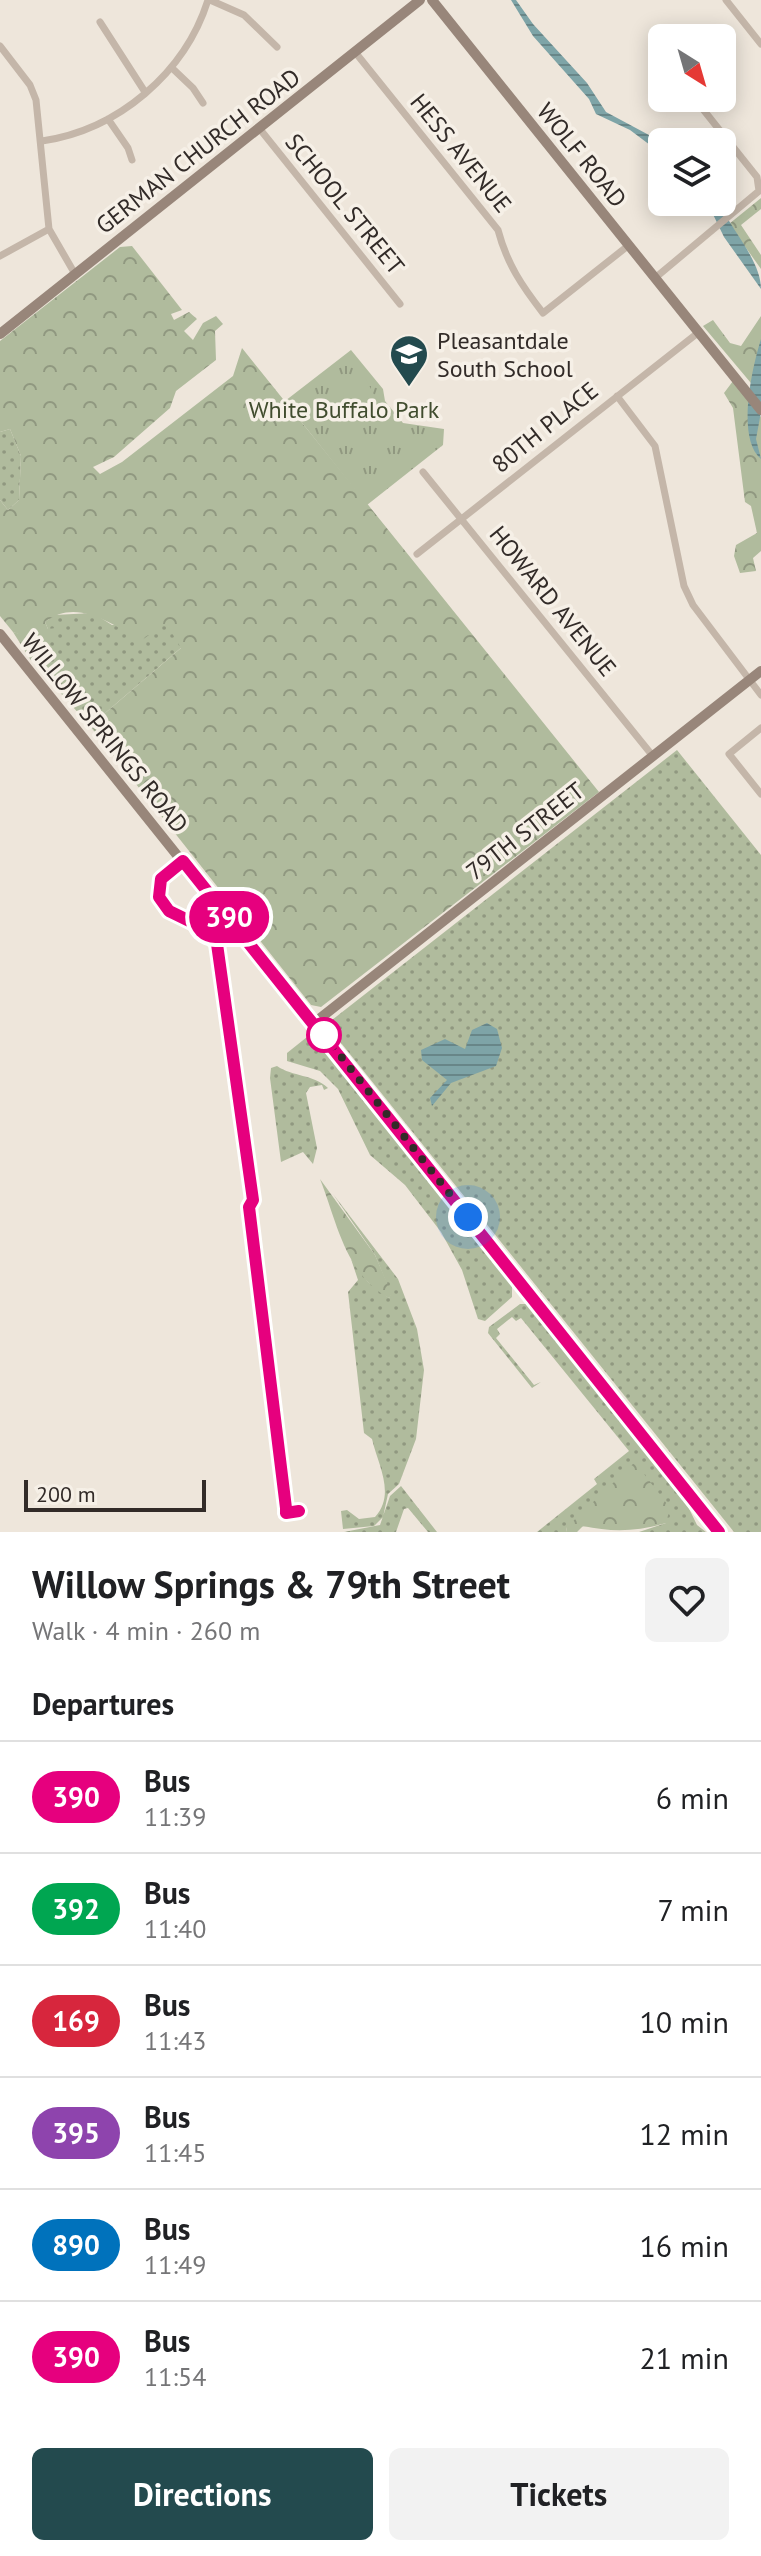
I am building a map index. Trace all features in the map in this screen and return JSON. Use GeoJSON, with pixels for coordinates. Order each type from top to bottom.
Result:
{"type":"FeatureCollection","features":[{"type":"Feature","properties":{"kind":"street"},"geometry":{"type":"LineString","coordinates":[[42,141],[72,136],[108,119],[145,92],[172,68],[193,41],[209,0],[244,15],[277,47]]}},
{"type":"Feature","properties":{"kind":"street","name":"GERMAN CHURCH ROAD"},"geometry":{"type":"LineString","coordinates":[[0,334],[420,0]]}},
{"type":"Feature","properties":{"kind":"street","name":"WOLF ROAD"},"geometry":{"type":"LineString","coordinates":[[432,0],[761,410]]}},
{"type":"Feature","properties":{"kind":"street"},"geometry":{"type":"LineString","coordinates":[[726,0],[761,44]]}},
{"type":"Feature","properties":{"kind":"street"},"geometry":{"type":"LineString","coordinates":[[100,22],[145,92]]}},
{"type":"Feature","properties":{"kind":"street"},"geometry":{"type":"LineString","coordinates":[[1,50],[34,93],[42,141],[49,229],[75,274]]}},
{"type":"Feature","properties":{"kind":"street","name":"HESS AVENUE"},"geometry":{"type":"LineString","coordinates":[[355,52],[498,230],[514,275],[543,313],[629,245]]}},
{"type":"Feature","properties":{"kind":"street"},"geometry":{"type":"LineString","coordinates":[[172,68],[193,88],[203,103]]}},
{"type":"Feature","properties":{"kind":"street"},"geometry":{"type":"LineString","coordinates":[[655,278],[756,196],[759,183],[705,112]]}},
{"type":"Feature","properties":{"kind":"street"},"geometry":{"type":"LineString","coordinates":[[108,119],[128,148],[132,160]]}},
{"type":"Feature","properties":{"kind":"street","name":"SCHOOL STREET"},"geometry":{"type":"LineString","coordinates":[[259,128],[400,304]]}},
{"type":"Feature","properties":{"kind":"street"},"geometry":{"type":"LineString","coordinates":[[0,256],[49,229]]}},
{"type":"Feature","properties":{"kind":"street","name":"80TH PLACE"},"geometry":{"type":"LineString","coordinates":[[417,554],[699,332]]}},
{"type":"Feature","properties":{"kind":"street"},"geometry":{"type":"LineString","coordinates":[[617,396],[655,446],[684,586],[693,605],[761,695]]}},
{"type":"Feature","properties":{"kind":"street","name":"HOWARD AVENUE"},"geometry":{"type":"LineString","coordinates":[[423,472],[652,755]]}},
{"type":"Feature","properties":{"kind":"street","name":"WILLOW SPRINGS ROAD"},"geometry":{"type":"LineString","coordinates":[[0,634],[719,1532]]}},
{"type":"Feature","properties":{"kind":"street","name":"79TH STREET"},"geometry":{"type":"LineString","coordinates":[[314,1023],[761,671]]}},
{"type":"Feature","properties":{"kind":"street"},"geometry":{"type":"LineString","coordinates":[[760,730],[729,754],[761,794]]}},
{"type":"Feature","properties":{"kind":"green space"},"geometry":{"type":"Polygon","coordinates":[[[761,198],[761,209],[741,225],[761,255],[761,269],[729,224],[761,198]]]}},
{"type":"Feature","properties":{"kind":"green space"},"geometry":{"type":"Polygon","coordinates":[[[132,246],[182,310],[171,314],[174,320],[189,312],[197,319],[184,331],[193,340],[203,323],[216,316],[223,324],[215,331],[216,360],[176,391],[170,408],[114,457],[93,467],[100,474],[122,462],[233,376],[242,348],[599,792],[321,1007],[311,1005],[90,726],[181,648],[166,623],[142,640],[94,616],[69,612],[45,622],[48,629],[56,628],[58,633],[32,651],[24,636],[13,632],[0,616],[0,500],[8,510],[19,500],[21,456],[10,429],[0,432],[0,341],[120,247],[132,246]]]}},
{"type":"Feature","properties":{"kind":"green space"},"geometry":{"type":"Polygon","coordinates":[[[761,316],[761,395],[703,326],[713,320],[730,343],[741,346],[761,316]]]}},
{"type":"Feature","properties":{"kind":"green space","name":"White Buffalo Park"},"geometry":{"type":"Polygon","coordinates":[[[351,350],[383,389],[385,401],[403,423],[444,429],[443,445],[367,505],[285,401],[351,350]]]}},
{"type":"Feature","properties":{"kind":"green space"},"geometry":{"type":"Polygon","coordinates":[[[360,377],[366,379],[377,401],[365,413],[354,413],[343,398],[344,391],[360,377]]]}},
{"type":"Feature","properties":{"kind":"green space"},"geometry":{"type":"Polygon","coordinates":[[[733,381],[761,417],[761,551],[753,558],[756,571],[740,573],[734,556],[736,545],[757,533],[751,506],[745,502],[733,408],[724,393],[733,381]]]}},
{"type":"Feature","properties":{"kind":"green space"},"geometry":{"type":"Polygon","coordinates":[[[10,429],[21,456],[19,500],[8,510],[0,500],[0,432],[10,429]]]}},
{"type":"Feature","properties":{"kind":"green space"},"geometry":{"type":"Polygon","coordinates":[[[93,613],[112,625],[166,622],[182,647],[90,726],[30,659],[13,632],[24,635],[48,629],[45,622],[54,615],[93,613]]]}},
{"type":"Feature","properties":{"kind":"green space"},"geometry":{"type":"Polygon","coordinates":[[[677,750],[761,855],[761,1532],[734,1532],[329,1028],[332,1020],[677,750]]]}},
{"type":"Feature","properties":{"kind":"green space"},"geometry":{"type":"Polygon","coordinates":[[[307,1037],[324,1046],[512,1282],[512,1297],[485,1321],[478,1319],[462,1270],[441,1232],[405,1185],[370,1155],[338,1089],[320,1071],[287,1061],[287,1053],[307,1037]]]}},
{"type":"Feature","properties":{"kind":"green space"},"geometry":{"type":"Polygon","coordinates":[[[277,1066],[316,1080],[328,1088],[324,1090],[322,1085],[310,1087],[306,1093],[317,1148],[313,1164],[303,1152],[281,1162],[270,1078],[271,1068],[277,1066]]]}},
{"type":"Feature","properties":{"kind":"green space"},"geometry":{"type":"Polygon","coordinates":[[[320,1179],[375,1255],[392,1294],[389,1298],[374,1288],[352,1261],[320,1179]]]}},
{"type":"Feature","properties":{"kind":"green space"},"geometry":{"type":"Polygon","coordinates":[[[333,1194],[398,1279],[417,1329],[424,1370],[416,1439],[399,1484],[388,1494],[383,1517],[374,1526],[343,1529],[341,1511],[347,1510],[359,1519],[375,1517],[381,1508],[385,1489],[372,1439],[364,1433],[348,1292],[358,1280],[351,1259],[368,1282],[389,1298],[391,1294],[375,1255],[333,1194]]]}},
{"type":"Feature","properties":{"kind":"green space"},"geometry":{"type":"Polygon","coordinates":[[[520,1304],[531,1304],[679,1488],[697,1525],[706,1532],[639,1532],[666,1523],[567,1527],[566,1532],[537,1532],[597,1484],[594,1479],[629,1451],[521,1318],[516,1321],[512,1317],[497,1329],[500,1334],[496,1338],[534,1385],[541,1382],[532,1388],[488,1333],[489,1327],[520,1304]]]}},
{"type":"Feature","properties":{"kind":"green space"},"geometry":{"type":"Polygon","coordinates":[[[635,1462],[670,1508],[666,1523],[624,1530],[583,1526],[577,1532],[566,1532],[567,1527],[635,1462]]]}},
{"type":"Feature","properties":{"kind":"green space"},"geometry":{"type":"Polygon","coordinates":[[[401,1486],[437,1532],[428,1532],[408,1508],[404,1509],[396,1532],[344,1532],[380,1525],[390,1496],[401,1486]]]}},
{"type":"Feature","properties":{"kind":"water"},"geometry":{"type":"Polygon","coordinates":[[[511,0],[516,0],[533,24],[587,83],[606,112],[648,134],[648,144],[630,130],[596,114],[589,99],[533,36],[511,0]]]}},
{"type":"Feature","properties":{"kind":"water"},"geometry":{"type":"Polygon","coordinates":[[[714,216],[726,216],[751,256],[761,289],[724,237],[714,216]]]}},
{"type":"Feature","properties":{"kind":"water"},"geometry":{"type":"Polygon","coordinates":[[[761,339],[761,412],[756,439],[761,459],[753,449],[749,435],[748,402],[761,339]]]}},
{"type":"Feature","properties":{"kind":"water"},"geometry":{"type":"Polygon","coordinates":[[[487,1023],[497,1029],[502,1048],[496,1066],[451,1083],[432,1106],[430,1098],[447,1080],[422,1060],[421,1050],[445,1039],[465,1049],[472,1030],[487,1023]]]}},
{"type":"Feature","properties":{"kind":"bus line","name":"390"},"geometry":{"type":"LineString","coordinates":[[299,1511],[286,1513],[249,1207],[253,1200],[231,1057],[220,955],[217,944],[206,929],[169,911],[159,897],[161,879],[183,861],[719,1532]]}},
{"type":"Feature","properties":{"kind":"place","name":"Pleasantdale South School"},"geometry":{"type":"Point","coordinates":[409,388]}},
{"type":"Feature","properties":{"kind":"route"},"geometry":{"type":"LineString","coordinates":[[324,1035],[468,1217]]}}]}
